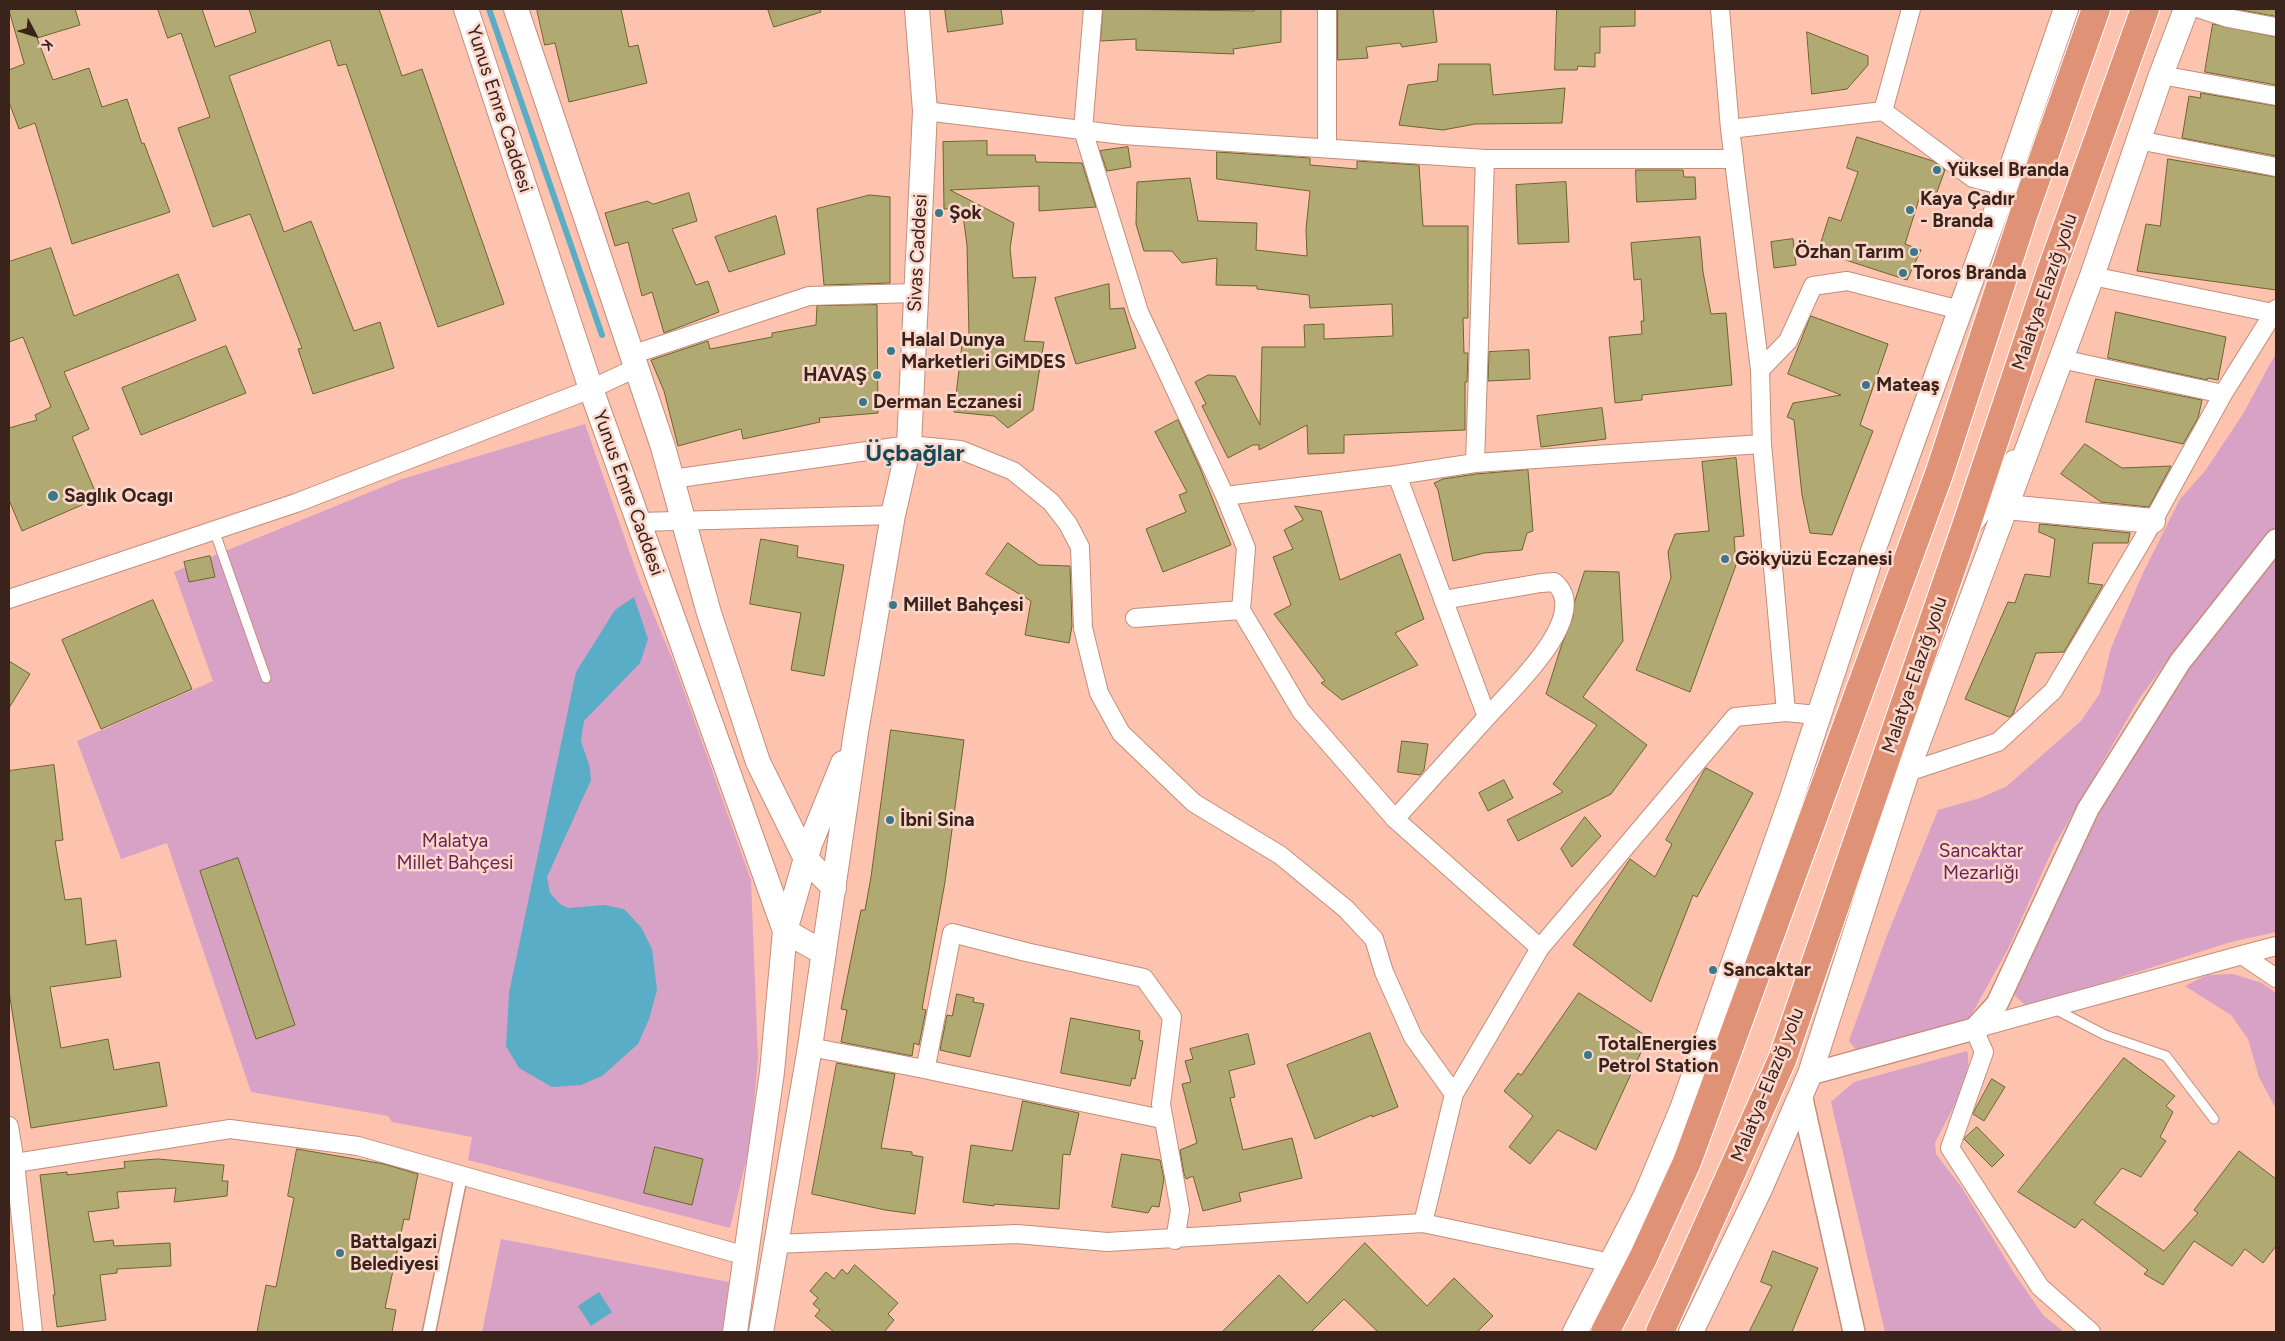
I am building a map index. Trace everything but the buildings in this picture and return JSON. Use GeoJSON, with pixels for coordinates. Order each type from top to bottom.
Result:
{"type":"FeatureCollection","features":[{"type":"Feature","properties":{"kind":"highway"},"geometry":{"type":"LineString","coordinates":[[1605,1332],[1643,1258],[1687,1162],[1938,474],[2025,210],[2096,9]]}},
{"type":"Feature","properties":{"kind":"highway","name":"Malatya-Elazığ yolu"},"geometry":{"type":"LineString","coordinates":[[1660,1332],[1782,1060],[1965,530],[2051,271],[2146,9]]}},
{"type":"Feature","properties":{"kind":"main road","name":"Yunus Emre Caddesi"},"geometry":{"type":"LineString","coordinates":[[466,9],[590,389],[785,931]]}},
{"type":"Feature","properties":{"kind":"main road","name":"Yunus Emre Caddesi"},"geometry":{"type":"LineString","coordinates":[[516,9],[672,479],[709,613],[758,762],[806,859],[834,888]]}},
{"type":"Feature","properties":{"kind":"main road","name":"Sivas Caddesi"},"geometry":{"type":"LineString","coordinates":[[856,732],[893,515],[908,445],[925,111],[917,9]]}},
{"type":"Feature","properties":{"kind":"main road"},"geometry":{"type":"LineString","coordinates":[[1575,1332],[1646,1195],[1682,1109],[1792,797],[1817,715],[1873,550],[2005,186],[2066,9]]}},
{"type":"Feature","properties":{"kind":"main road"},"geometry":{"type":"LineString","coordinates":[[1691,1332],[1760,1189],[1805,1084],[1907,772],[2092,276],[2138,140],[2186,9]]}},
{"type":"Feature","properties":{"kind":"main road"},"geometry":{"type":"LineString","coordinates":[[1965,530],[2032,438]]}},
{"type":"Feature","properties":{"kind":"main road"},"geometry":{"type":"LineString","coordinates":[[2006,507],[2153,521]]}},
{"type":"Feature","properties":{"kind":"main road"},"geometry":{"type":"LineString","coordinates":[[735,1332],[772,1072],[785,931],[806,859],[856,732]]}},
{"type":"Feature","properties":{"kind":"main road"},"geometry":{"type":"LineString","coordinates":[[761,1332],[774,1244],[810,1047],[856,732]]}},
{"type":"Feature","properties":{"kind":"main road"},"geometry":{"type":"LineString","coordinates":[[785,931],[824,953]]}},
{"type":"Feature","properties":{"kind":"street"},"geometry":{"type":"LineString","coordinates":[[1092,9],[1083,130],[1139,312],[1225,496],[1246,548],[1242,610],[1301,711],[1395,819],[1540,948]]}},
{"type":"Feature","properties":{"kind":"street"},"geometry":{"type":"LineString","coordinates":[[1327,9],[1327,148]]}},
{"type":"Feature","properties":{"kind":"street"},"geometry":{"type":"LineString","coordinates":[[1720,9],[1730,129],[1760,370],[1762,444],[1786,712]]}},
{"type":"Feature","properties":{"kind":"street"},"geometry":{"type":"LineString","coordinates":[[1884,111],[1911,9]]}},
{"type":"Feature","properties":{"kind":"street"},"geometry":{"type":"LineString","coordinates":[[2200,9],[2228,18],[2276,26]]}},
{"type":"Feature","properties":{"kind":"street"},"geometry":{"type":"LineString","coordinates":[[2161,76],[2276,96]]}},
{"type":"Feature","properties":{"kind":"street"},"geometry":{"type":"LineString","coordinates":[[925,111],[1083,130],[1486,159],[1734,159],[1730,129]]}},
{"type":"Feature","properties":{"kind":"street"},"geometry":{"type":"LineString","coordinates":[[1730,129],[1884,111],[1973,178],[2005,186]]}},
{"type":"Feature","properties":{"kind":"street"},"geometry":{"type":"LineString","coordinates":[[2138,140],[2276,167]]}},
{"type":"Feature","properties":{"kind":"street"},"geometry":{"type":"LineString","coordinates":[[1475,463],[1486,159]]}},
{"type":"Feature","properties":{"kind":"street"},"geometry":{"type":"LineString","coordinates":[[1877,784],[1998,742],[2053,691],[2153,521],[2223,394],[2275,311],[2092,276]]}},
{"type":"Feature","properties":{"kind":"street"},"geometry":{"type":"LineString","coordinates":[[1760,370],[1788,341],[1813,286],[1847,281],[1960,310]]}},
{"type":"Feature","properties":{"kind":"street"},"geometry":{"type":"LineString","coordinates":[[9,599],[296,503],[590,389],[634,361],[809,296],[916,293]]}},
{"type":"Feature","properties":{"kind":"street"},"geometry":{"type":"LineString","coordinates":[[2061,359],[2223,394]]}},
{"type":"Feature","properties":{"kind":"street"},"geometry":{"type":"LineString","coordinates":[[1225,496],[1396,475],[1475,463],[1762,444]]}},
{"type":"Feature","properties":{"kind":"street"},"geometry":{"type":"LineString","coordinates":[[672,479],[908,445],[961,450],[1013,471],[1051,502],[1068,524],[1080,547],[1083,628],[1099,693],[1121,733],[1194,803],[1280,855],[1358,921],[1374,939],[1384,972],[1414,1036],[1454,1094]]}},
{"type":"Feature","properties":{"kind":"street"},"geometry":{"type":"LineString","coordinates":[[1396,475],[1487,717]]}},
{"type":"Feature","properties":{"kind":"street"},"geometry":{"type":"LineString","coordinates":[[639,522],[893,515]]}},
{"type":"Feature","properties":{"kind":"street"},"geometry":{"type":"LineString","coordinates":[[1974,1029],[1996,1004],[2088,809],[2180,662],[2276,540]]}},
{"type":"Feature","properties":{"kind":"street"},"geometry":{"type":"LineString","coordinates":[[1395,819],[1546,649],[1559,630],[1565,599],[1562,591],[1554,582],[1541,582],[1443,600]]}},
{"type":"Feature","properties":{"kind":"street"},"geometry":{"type":"LineString","coordinates":[[1135,618],[1242,610]]}},
{"type":"Feature","properties":{"kind":"street"},"geometry":{"type":"LineString","coordinates":[[1423,1223],[1454,1094],[1540,948],[1735,717],[1786,712],[1817,715]]}},
{"type":"Feature","properties":{"kind":"street"},"geometry":{"type":"LineString","coordinates":[[919,1068],[926,1066],[952,933],[1026,952],[1144,978],[1172,1017],[1161,1104],[1162,1119],[1180,1210],[1176,1239]]}},
{"type":"Feature","properties":{"kind":"street"},"geometry":{"type":"LineString","coordinates":[[1854,1332],[1805,1084],[1974,1029],[2276,946]]}},
{"type":"Feature","properties":{"kind":"street"},"geometry":{"type":"LineString","coordinates":[[2242,955],[2276,978]]}},
{"type":"Feature","properties":{"kind":"street"},"geometry":{"type":"LineString","coordinates":[[1974,1029],[1984,1052],[1950,1148],[2040,1287],[2091,1332]]}},
{"type":"Feature","properties":{"kind":"street"},"geometry":{"type":"LineString","coordinates":[[810,1047],[1162,1119]]}},
{"type":"Feature","properties":{"kind":"street"},"geometry":{"type":"LineString","coordinates":[[9,1126],[33,1332]]}},
{"type":"Feature","properties":{"kind":"street"},"geometry":{"type":"LineString","coordinates":[[12,1164],[230,1129],[358,1146],[746,1256]]}},
{"type":"Feature","properties":{"kind":"street"},"geometry":{"type":"LineString","coordinates":[[429,1332],[461,1176]]}},
{"type":"Feature","properties":{"kind":"street"},"geometry":{"type":"LineString","coordinates":[[774,1244],[1017,1234],[1107,1242],[1423,1223],[1612,1263]]}},
{"type":"Feature","properties":{"kind":"lane"},"geometry":{"type":"LineString","coordinates":[[214,530],[266,678]]}},
{"type":"Feature","properties":{"kind":"lane"},"geometry":{"type":"LineString","coordinates":[[2052,1008],[2105,1035],[2166,1056],[2214,1120]]}},
{"type":"Feature","properties":{"kind":"green space","name":"Sancaktar Mezarlığı"},"geometry":{"type":"Polygon","coordinates":[[[2276,353],[2276,526],[2177,647],[2139,699],[2054,846],[2009,947],[1969,1019],[1916,1040],[1887,1049],[1874,1052],[1857,1050],[1849,1041],[1886,938],[1938,810],[1980,798],[2007,786],[2081,721],[2100,693],[2111,648],[2142,575],[2180,499],[2205,471],[2243,414],[2276,353]]]}},
{"type":"Feature","properties":{"kind":"green space","name":"Malatya Millet Bahçesi"},"geometry":{"type":"Polygon","coordinates":[[[585,424],[639,579],[674,663],[751,880],[758,1059],[750,1144],[730,1228],[468,1160],[472,1137],[392,1122],[388,1116],[251,1092],[167,843],[121,859],[77,741],[213,681],[174,572],[402,479],[585,424]]]}},
{"type":"Feature","properties":{"kind":"green space","name":"Sancaktar Mezarlığı"},"geometry":{"type":"Polygon","coordinates":[[[2276,553],[2276,932],[2231,942],[2034,1005],[2024,1004],[2015,996],[2016,985],[2068,877],[2123,770],[2164,702],[2190,664],[2276,553]]]}},
{"type":"Feature","properties":{"kind":"green space"},"geometry":{"type":"Polygon","coordinates":[[[2233,974],[2262,983],[2276,993],[2276,1109],[2259,1077],[2248,1039],[2231,1015],[2185,986],[2207,975],[2233,974]]]}},
{"type":"Feature","properties":{"kind":"green space"},"geometry":{"type":"Polygon","coordinates":[[[1967,1051],[1967,1072],[1958,1097],[1935,1143],[1936,1154],[1962,1188],[2014,1273],[2043,1315],[2064,1332],[1885,1332],[1831,1102],[1854,1082],[1967,1051]]]}},
{"type":"Feature","properties":{"kind":"green space"},"geometry":{"type":"Polygon","coordinates":[[[501,1239],[729,1282],[722,1332],[482,1332],[501,1239]]]}},
{"type":"Feature","properties":{"kind":"water"},"geometry":{"type":"Polygon","coordinates":[[[634,597],[648,639],[640,663],[584,721],[581,741],[590,768],[591,780],[547,877],[550,893],[560,904],[568,908],[604,905],[624,909],[641,927],[652,949],[657,990],[649,1019],[638,1044],[602,1076],[581,1085],[552,1087],[519,1068],[506,1046],[509,993],[576,672],[615,610],[634,597]]]}},
{"type":"Feature","properties":{"kind":"water"},"geometry":{"type":"Polygon","coordinates":[[[599,1292],[612,1312],[591,1326],[578,1306],[599,1292]]]}},
{"type":"Feature","properties":{"kind":"waterway"},"geometry":{"type":"LineString","coordinates":[[489,9],[602,335]]}},
{"type":"Feature","properties":{"kind":"place","name":"Yüksel Branda"},"geometry":{"type":"Point","coordinates":[1937,170]}},
{"type":"Feature","properties":{"kind":"place","name":"Kaya Çadır - Branda"},"geometry":{"type":"Point","coordinates":[1910,210]}},
{"type":"Feature","properties":{"kind":"place","name":"Şok"},"geometry":{"type":"Point","coordinates":[939,213]}},
{"type":"Feature","properties":{"kind":"place","name":"Özhan Tarım"},"geometry":{"type":"Point","coordinates":[1914,252]}},
{"type":"Feature","properties":{"kind":"place","name":"Toros Branda"},"geometry":{"type":"Point","coordinates":[1903,273]}},
{"type":"Feature","properties":{"kind":"place","name":"Halal Dunya Marketleri GiMDES"},"geometry":{"type":"Point","coordinates":[891,351]}},
{"type":"Feature","properties":{"kind":"place","name":"HAVAŞ"},"geometry":{"type":"Point","coordinates":[877,375]}},
{"type":"Feature","properties":{"kind":"place","name":"Mateaş"},"geometry":{"type":"Point","coordinates":[1866,385]}},
{"type":"Feature","properties":{"kind":"place","name":"Derman Eczanesi"},"geometry":{"type":"Point","coordinates":[863,402]}},
{"type":"Feature","properties":{"kind":"place","name":"Saglık Ocagı"},"geometry":{"type":"Point","coordinates":[53,496]}},
{"type":"Feature","properties":{"kind":"place","name":"Gökyüzü Eczanesi"},"geometry":{"type":"Point","coordinates":[1725,559]}},
{"type":"Feature","properties":{"kind":"place","name":"Millet Bahçesi"},"geometry":{"type":"Point","coordinates":[893,605]}},
{"type":"Feature","properties":{"kind":"place","name":"İbni Sina"},"geometry":{"type":"Point","coordinates":[890,820]}},
{"type":"Feature","properties":{"kind":"place","name":"Sancaktar"},"geometry":{"type":"Point","coordinates":[1713,970]}},
{"type":"Feature","properties":{"kind":"place","name":"TotalEnergies Petrol Station"},"geometry":{"type":"Point","coordinates":[1588,1055]}},
{"type":"Feature","properties":{"kind":"place","name":"Battalgazi Belediyesi"},"geometry":{"type":"Point","coordinates":[340,1253]}},
{"type":"Feature","properties":{"kind":"district","name":"Üçbağlar"},"geometry":{"type":"Point","coordinates":[915,454]}}]}
